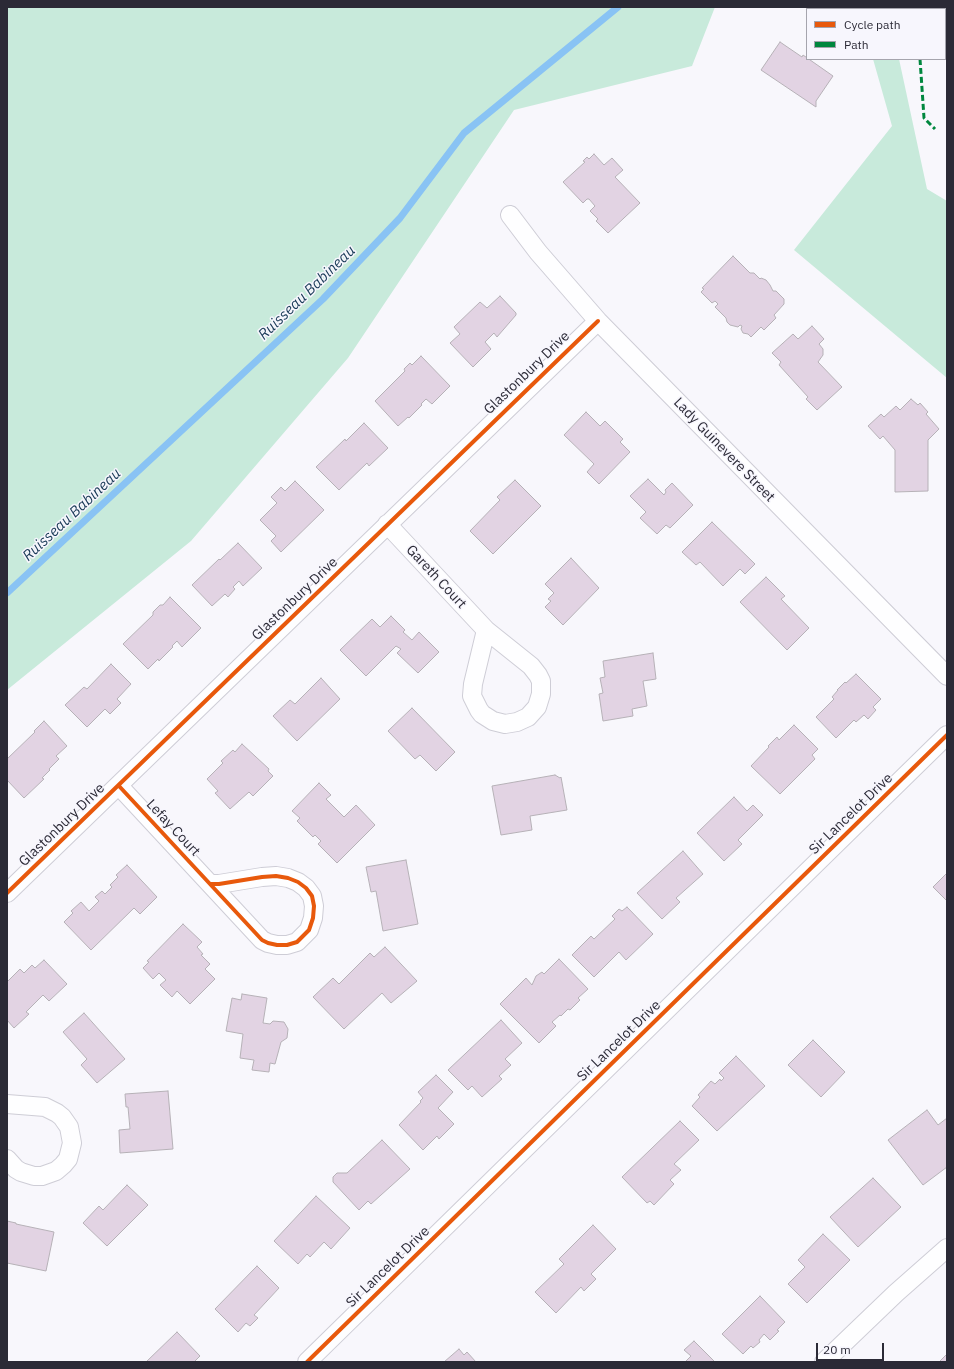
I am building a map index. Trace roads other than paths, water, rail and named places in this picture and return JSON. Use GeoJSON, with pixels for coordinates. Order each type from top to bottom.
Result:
{"type":"FeatureCollection","features":[{"type":"Feature","properties":{"kind":"street","name":"Lady Guinevere Street"},"geometry":{"type":"LineString","coordinates":[[510,215],[538,252],[598,321],[947,676]]}},
{"type":"Feature","properties":{"kind":"street","name":"Glastonbury Drive"},"geometry":{"type":"LineString","coordinates":[[7,893],[598,321]]}},
{"type":"Feature","properties":{"kind":"street","name":"Gareth Court"},"geometry":{"type":"LineString","coordinates":[[387,524],[486,630],[531,666],[538,675],[541,688],[539,701],[532,713],[523,720],[512,724],[493,721],[482,714],[474,700],[472,690],[473,678],[486,630]]}},
{"type":"Feature","properties":{"kind":"street","name":"Sir Lancelot Drive"},"geometry":{"type":"LineString","coordinates":[[307,1362],[947,735]]}},
{"type":"Feature","properties":{"kind":"street","name":"Lefay Court"},"geometry":{"type":"LineString","coordinates":[[119,786],[262,940],[277,945],[287,945],[297,942],[309,930],[313,918],[314,906],[312,896],[306,888],[298,882],[288,878],[276,876],[262,877],[227,884],[211,884]]}},
{"type":"Feature","properties":{"kind":"street"},"geometry":{"type":"LineString","coordinates":[[7,1104],[45,1107],[57,1113],[69,1127],[72,1143],[68,1159],[63,1165],[42,1176],[34,1176],[16,1170],[7,1159]]}},
{"type":"Feature","properties":{"kind":"street"},"geometry":{"type":"LineString","coordinates":[[824,1362],[896,1293],[947,1248]]}},
{"type":"Feature","properties":{"kind":"waterway","name":"Ruisseau Babineau"},"geometry":{"type":"LineString","coordinates":[[7,593],[323,299],[400,218],[464,133],[618,7]]}}]}
